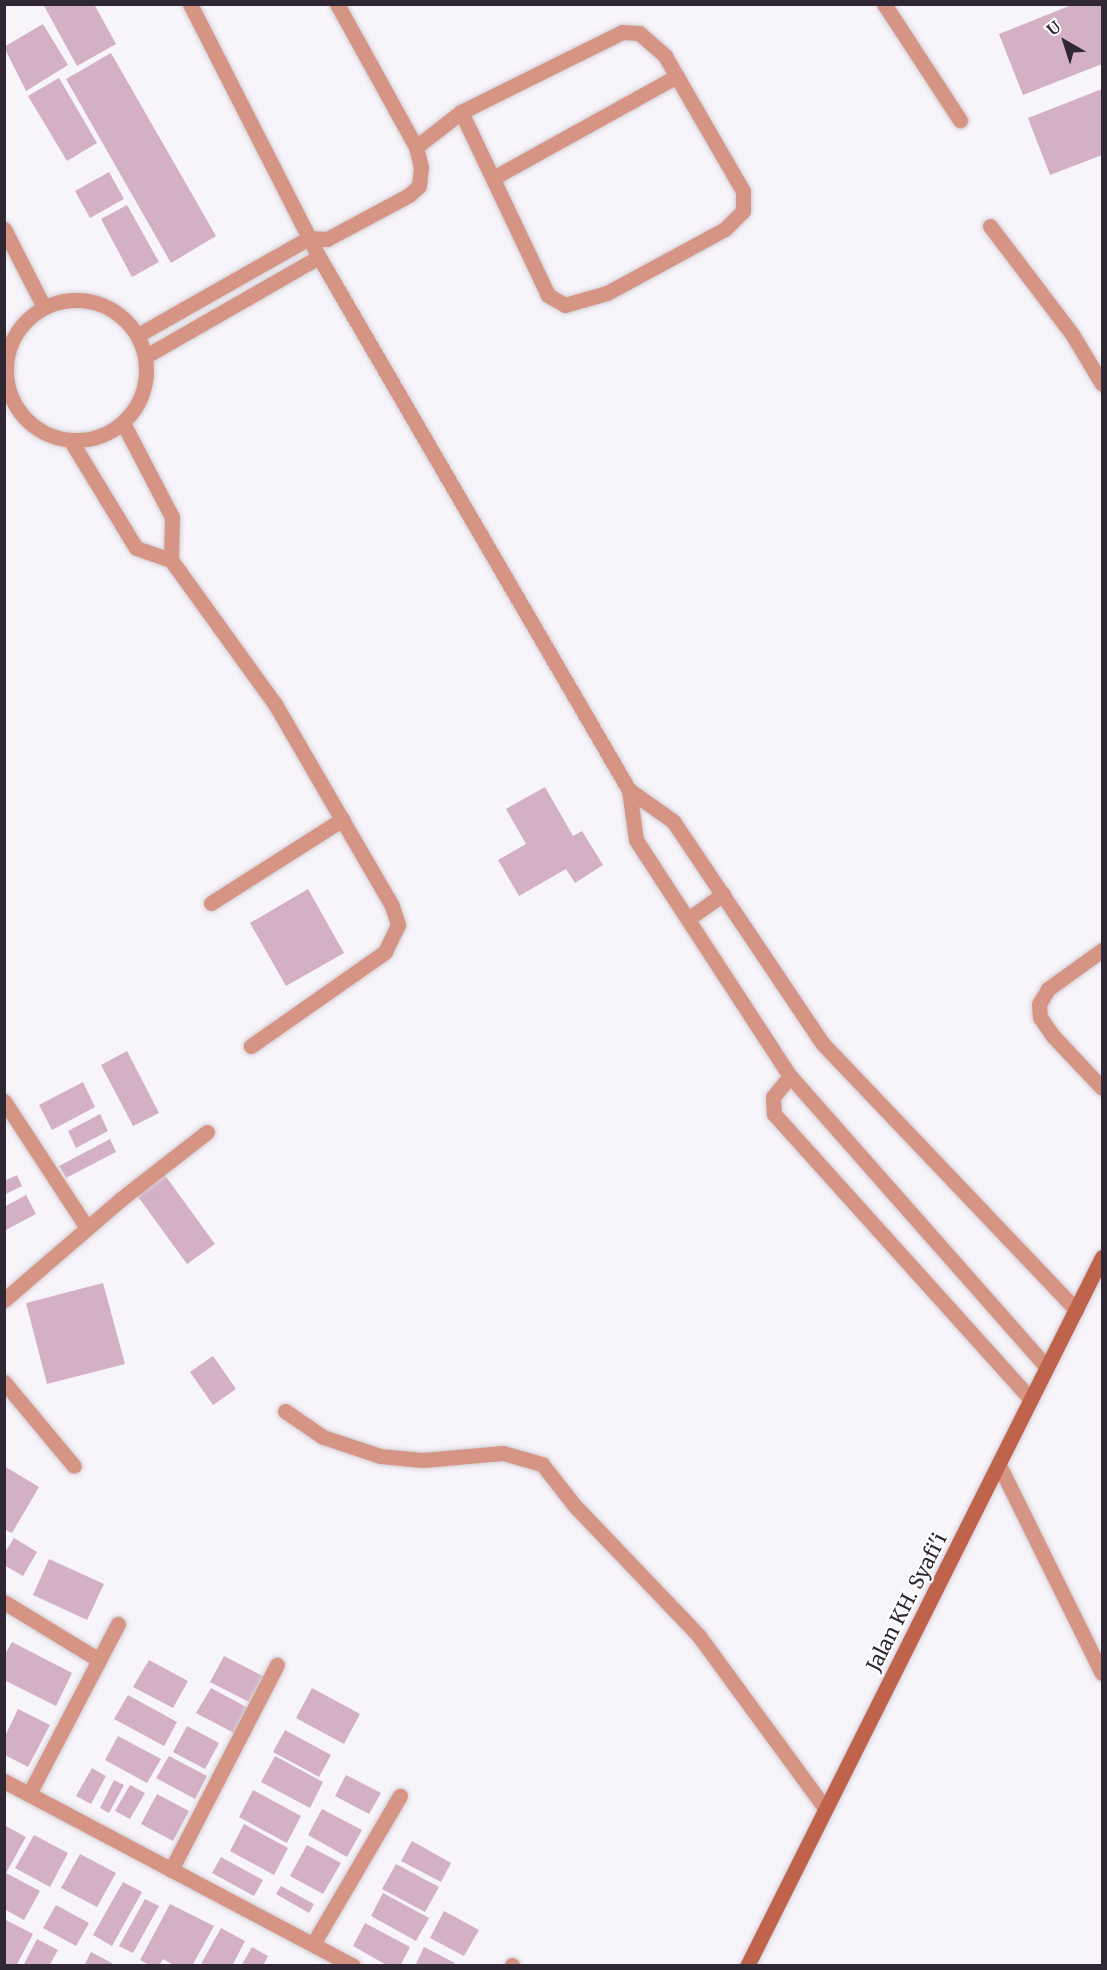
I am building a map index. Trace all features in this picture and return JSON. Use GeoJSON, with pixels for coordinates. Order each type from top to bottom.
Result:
{"type":"FeatureCollection","features":[{"type":"Feature","properties":{"kind":"main road","name":"Jalan KH. Syafi'i"},"geometry":{"type":"LineString","coordinates":[[747,1965],[999,1465],[1046,1366],[1076,1310],[1099,1275],[1102,1257]]}},
{"type":"Feature","properties":{"kind":"street"},"geometry":{"type":"LineString","coordinates":[[190,4],[319,257],[629,790],[636,840],[790,1076],[1046,1366]]}},
{"type":"Feature","properties":{"kind":"street"},"geometry":{"type":"LineString","coordinates":[[138,335],[309,238],[327,239],[414,190],[421,167],[416,147],[337,4]]}},
{"type":"Feature","properties":{"kind":"street"},"geometry":{"type":"LineString","coordinates":[[884,4],[960,120]]}},
{"type":"Feature","properties":{"kind":"street"},"geometry":{"type":"LineString","coordinates":[[416,147],[461,112],[622,32],[639,33],[652,42],[677,76],[743,191],[743,211],[725,229],[606,293],[565,305],[548,295],[461,112]]}},
{"type":"Feature","properties":{"kind":"street"},"geometry":{"type":"LineString","coordinates":[[493,178],[677,76]]}},
{"type":"Feature","properties":{"kind":"street"},"geometry":{"type":"LineString","coordinates":[[990,226],[1072,334],[1102,384]]}},
{"type":"Feature","properties":{"kind":"street"},"geometry":{"type":"LineString","coordinates":[[4,229],[44,307]]}},
{"type":"Feature","properties":{"kind":"street"},"geometry":{"type":"LineString","coordinates":[[146,356],[319,257],[327,239]]}},
{"type":"Feature","properties":{"kind":"street"},"geometry":{"type":"LineString","coordinates":[[62,301],[98,303],[115,311],[138,335],[146,356],[143,393],[123,423],[99,436],[71,441],[36,429],[8,403],[6,384],[9,348],[17,331],[44,307],[62,301]]}},
{"type":"Feature","properties":{"kind":"street"},"geometry":{"type":"LineString","coordinates":[[123,423],[172,518],[171,560]]}},
{"type":"Feature","properties":{"kind":"street"},"geometry":{"type":"LineString","coordinates":[[71,441],[136,548],[171,560],[275,704],[393,906],[397,935],[385,952],[251,1046]]}},
{"type":"Feature","properties":{"kind":"street"},"geometry":{"type":"LineString","coordinates":[[629,790],[673,821],[823,1044],[1076,1310]]}},
{"type":"Feature","properties":{"kind":"street"},"geometry":{"type":"LineString","coordinates":[[211,903],[343,819]]}},
{"type":"Feature","properties":{"kind":"street"},"geometry":{"type":"LineString","coordinates":[[688,919],[723,894]]}},
{"type":"Feature","properties":{"kind":"street"},"geometry":{"type":"LineString","coordinates":[[1102,950],[1048,989],[1039,1004],[1040,1017],[1053,1036],[1102,1088]]}},
{"type":"Feature","properties":{"kind":"street"},"geometry":{"type":"LineString","coordinates":[[790,1076],[774,1097],[774,1114],[1031,1399]]}},
{"type":"Feature","properties":{"kind":"street"},"geometry":{"type":"LineString","coordinates":[[4,1101],[87,1228]]}},
{"type":"Feature","properties":{"kind":"street"},"geometry":{"type":"LineString","coordinates":[[4,1300],[87,1228],[207,1132]]}},
{"type":"Feature","properties":{"kind":"street"},"geometry":{"type":"LineString","coordinates":[[4,1382],[74,1466]]}},
{"type":"Feature","properties":{"kind":"street"},"geometry":{"type":"LineString","coordinates":[[285,1411],[322,1437],[380,1456],[423,1460],[503,1453],[542,1464],[574,1505],[699,1636],[825,1808]]}},
{"type":"Feature","properties":{"kind":"street"},"geometry":{"type":"LineString","coordinates":[[999,1465],[1102,1672]]}},
{"type":"Feature","properties":{"kind":"street"},"geometry":{"type":"LineString","coordinates":[[4,1602],[99,1660]]}},
{"type":"Feature","properties":{"kind":"street"},"geometry":{"type":"LineString","coordinates":[[29,1794],[118,1624]]}},
{"type":"Feature","properties":{"kind":"street"},"geometry":{"type":"LineString","coordinates":[[171,1870],[277,1665]]}},
{"type":"Feature","properties":{"kind":"street"},"geometry":{"type":"LineString","coordinates":[[4,1781],[354,1965]]}},
{"type":"Feature","properties":{"kind":"street"},"geometry":{"type":"LineString","coordinates":[[313,1944],[400,1796]]}},
{"type":"Feature","properties":{"kind":"building"},"geometry":{"type":"Polygon","coordinates":[[[43,4],[94,4],[116,44],[77,66],[43,4]]]}},
{"type":"Feature","properties":{"kind":"building"},"geometry":{"type":"Polygon","coordinates":[[[1074,4],[1102,4],[1102,64],[1023,95],[999,34],[1074,4]]]}},
{"type":"Feature","properties":{"kind":"building"},"geometry":{"type":"Polygon","coordinates":[[[43,24],[68,65],[26,91],[4,47],[43,24]]]}},
{"type":"Feature","properties":{"kind":"building"},"geometry":{"type":"Polygon","coordinates":[[[111,53],[216,236],[171,263],[66,79],[111,53]]]}},
{"type":"Feature","properties":{"kind":"building"},"geometry":{"type":"Polygon","coordinates":[[[59,78],[97,143],[67,161],[28,96],[59,78]]]}},
{"type":"Feature","properties":{"kind":"building"},"geometry":{"type":"Polygon","coordinates":[[[1102,89],[1102,155],[1050,175],[1028,118],[1102,89]]]}},
{"type":"Feature","properties":{"kind":"building"},"geometry":{"type":"Polygon","coordinates":[[[109,172],[124,199],[90,218],[75,191],[109,172]]]}},
{"type":"Feature","properties":{"kind":"building"},"geometry":{"type":"Polygon","coordinates":[[[127,205],[159,262],[132,277],[101,219],[127,205]]]}},
{"type":"Feature","properties":{"kind":"building"},"geometry":{"type":"Polygon","coordinates":[[[545,787],[573,836],[582,831],[603,865],[575,883],[566,869],[519,896],[498,860],[526,844],[506,809],[545,787]]]}},
{"type":"Feature","properties":{"kind":"building"},"geometry":{"type":"Polygon","coordinates":[[[308,889],[344,953],[286,986],[250,923],[308,889]]]}},
{"type":"Feature","properties":{"kind":"building"},"geometry":{"type":"Polygon","coordinates":[[[127,1051],[159,1113],[133,1126],[101,1065],[127,1051]]]}},
{"type":"Feature","properties":{"kind":"building"},"geometry":{"type":"Polygon","coordinates":[[[83,1082],[95,1107],[52,1130],[39,1105],[83,1082]]]}},
{"type":"Feature","properties":{"kind":"building"},"geometry":{"type":"Polygon","coordinates":[[[100,1114],[108,1131],[76,1148],[68,1131],[100,1114]]]}},
{"type":"Feature","properties":{"kind":"building"},"geometry":{"type":"Polygon","coordinates":[[[110,1139],[116,1152],[66,1178],[59,1166],[110,1139]]]}},
{"type":"Feature","properties":{"kind":"building"},"geometry":{"type":"Polygon","coordinates":[[[164,1174],[215,1244],[187,1264],[136,1194],[164,1174]]]}},
{"type":"Feature","properties":{"kind":"building"},"geometry":{"type":"Polygon","coordinates":[[[17,1175],[22,1186],[4,1195],[4,1181],[17,1175]]]}},
{"type":"Feature","properties":{"kind":"building"},"geometry":{"type":"Polygon","coordinates":[[[26,1195],[36,1214],[4,1231],[4,1207],[26,1195]]]}},
{"type":"Feature","properties":{"kind":"building"},"geometry":{"type":"Polygon","coordinates":[[[103,1283],[125,1364],[47,1384],[26,1303],[103,1283]]]}},
{"type":"Feature","properties":{"kind":"building"},"geometry":{"type":"Polygon","coordinates":[[[213,1356],[236,1389],[213,1405],[190,1372],[213,1356]]]}},
{"type":"Feature","properties":{"kind":"building"},"geometry":{"type":"Polygon","coordinates":[[[4,1466],[39,1487],[12,1533],[4,1529],[4,1466]]]}},
{"type":"Feature","properties":{"kind":"building"},"geometry":{"type":"Polygon","coordinates":[[[14,1538],[37,1552],[23,1576],[4,1565],[4,1554],[14,1538]]]}},
{"type":"Feature","properties":{"kind":"building"},"geometry":{"type":"Polygon","coordinates":[[[49,1559],[104,1584],[87,1620],[33,1595],[49,1559]]]}},
{"type":"Feature","properties":{"kind":"building"},"geometry":{"type":"Polygon","coordinates":[[[12,1642],[72,1673],[56,1706],[4,1680],[4,1656],[12,1642]]]}},
{"type":"Feature","properties":{"kind":"building"},"geometry":{"type":"Polygon","coordinates":[[[224,1656],[263,1676],[249,1702],[210,1682],[224,1656]]]}},
{"type":"Feature","properties":{"kind":"building"},"geometry":{"type":"Polygon","coordinates":[[[149,1660],[188,1681],[173,1708],[133,1687],[149,1660]]]}},
{"type":"Feature","properties":{"kind":"building"},"geometry":{"type":"Polygon","coordinates":[[[211,1688],[248,1708],[234,1733],[196,1713],[211,1688]]]}},
{"type":"Feature","properties":{"kind":"building"},"geometry":{"type":"Polygon","coordinates":[[[312,1688],[360,1714],[344,1744],[296,1718],[312,1688]]]}},
{"type":"Feature","properties":{"kind":"building"},"geometry":{"type":"Polygon","coordinates":[[[128,1695],[177,1722],[164,1746],[114,1719],[128,1695]]]}},
{"type":"Feature","properties":{"kind":"building"},"geometry":{"type":"Polygon","coordinates":[[[18,1709],[50,1725],[28,1767],[5,1755],[5,1736],[18,1709]]]}},
{"type":"Feature","properties":{"kind":"building"},"geometry":{"type":"Polygon","coordinates":[[[187,1726],[219,1743],[205,1769],[173,1752],[187,1726]]]}},
{"type":"Feature","properties":{"kind":"building"},"geometry":{"type":"Polygon","coordinates":[[[285,1730],[331,1755],[319,1777],[273,1752],[285,1730]]]}},
{"type":"Feature","properties":{"kind":"building"},"geometry":{"type":"Polygon","coordinates":[[[118,1736],[161,1759],[147,1783],[105,1760],[118,1736]]]}},
{"type":"Feature","properties":{"kind":"building"},"geometry":{"type":"Polygon","coordinates":[[[169,1756],[207,1776],[195,1799],[156,1778],[169,1756]]]}},
{"type":"Feature","properties":{"kind":"building"},"geometry":{"type":"Polygon","coordinates":[[[275,1756],[323,1782],[310,1808],[261,1782],[275,1756]]]}},
{"type":"Feature","properties":{"kind":"building"},"geometry":{"type":"Polygon","coordinates":[[[92,1768],[106,1776],[91,1804],[76,1796],[92,1768]]]}},
{"type":"Feature","properties":{"kind":"building"},"geometry":{"type":"Polygon","coordinates":[[[346,1775],[381,1793],[369,1814],[335,1796],[346,1775]]]}},
{"type":"Feature","properties":{"kind":"building"},"geometry":{"type":"Polygon","coordinates":[[[114,1780],[124,1785],[109,1813],[100,1808],[114,1780]]]}},
{"type":"Feature","properties":{"kind":"building"},"geometry":{"type":"Polygon","coordinates":[[[130,1785],[145,1793],[130,1819],[115,1811],[130,1785]]]}},
{"type":"Feature","properties":{"kind":"building"},"geometry":{"type":"Polygon","coordinates":[[[253,1790],[301,1816],[287,1843],[239,1817],[253,1790]]]}},
{"type":"Feature","properties":{"kind":"building"},"geometry":{"type":"Polygon","coordinates":[[[157,1794],[189,1811],[173,1841],[141,1824],[157,1794]]]}},
{"type":"Feature","properties":{"kind":"building"},"geometry":{"type":"Polygon","coordinates":[[[322,1809],[362,1830],[347,1857],[308,1835],[322,1809]]]}},
{"type":"Feature","properties":{"kind":"building"},"geometry":{"type":"Polygon","coordinates":[[[244,1824],[288,1848],[274,1875],[230,1851],[244,1824]]]}},
{"type":"Feature","properties":{"kind":"building"},"geometry":{"type":"Polygon","coordinates":[[[4,1825],[26,1837],[6,1873],[40,1891],[24,1920],[4,1909],[4,1825]]]}},
{"type":"Feature","properties":{"kind":"building"},"geometry":{"type":"Polygon","coordinates":[[[34,1835],[68,1853],[50,1887],[15,1868],[34,1835]]]}},
{"type":"Feature","properties":{"kind":"building"},"geometry":{"type":"Polygon","coordinates":[[[412,1841],[451,1863],[441,1882],[401,1861],[412,1841]]]}},
{"type":"Feature","properties":{"kind":"building"},"geometry":{"type":"Polygon","coordinates":[[[307,1845],[341,1863],[323,1894],[290,1876],[307,1845]]]}},
{"type":"Feature","properties":{"kind":"building"},"geometry":{"type":"Polygon","coordinates":[[[80,1854],[116,1873],[97,1907],[61,1888],[80,1854]]]}},
{"type":"Feature","properties":{"kind":"building"},"geometry":{"type":"Polygon","coordinates":[[[221,1857],[263,1880],[254,1896],[212,1873],[221,1857]]]}},
{"type":"Feature","properties":{"kind":"building"},"geometry":{"type":"Polygon","coordinates":[[[396,1864],[439,1887],[425,1912],[382,1889],[396,1864]]]}},
{"type":"Feature","properties":{"kind":"building"},"geometry":{"type":"Polygon","coordinates":[[[123,1882],[142,1892],[112,1946],[93,1935],[123,1882]]]}},
{"type":"Feature","properties":{"kind":"building"},"geometry":{"type":"Polygon","coordinates":[[[281,1886],[314,1904],[309,1913],[276,1894],[281,1886]]]}},
{"type":"Feature","properties":{"kind":"building"},"geometry":{"type":"Polygon","coordinates":[[[383,1893],[429,1918],[416,1941],[371,1916],[383,1893]]]}},
{"type":"Feature","properties":{"kind":"building"},"geometry":{"type":"Polygon","coordinates":[[[145,1899],[159,1906],[133,1953],[119,1946],[145,1899]]]}},
{"type":"Feature","properties":{"kind":"building"},"geometry":{"type":"Polygon","coordinates":[[[170,1904],[214,1926],[192,1966],[175,1966],[163,1959],[159,1966],[151,1966],[140,1960],[170,1904]]]}},
{"type":"Feature","properties":{"kind":"building"},"geometry":{"type":"Polygon","coordinates":[[[56,1905],[89,1923],[76,1946],[43,1928],[56,1905]]]}},
{"type":"Feature","properties":{"kind":"building"},"geometry":{"type":"Polygon","coordinates":[[[444,1911],[479,1930],[464,1956],[430,1938],[444,1911]]]}},
{"type":"Feature","properties":{"kind":"building"},"geometry":{"type":"Polygon","coordinates":[[[4,1919],[33,1934],[16,1966],[4,1966],[4,1919]]]}},
{"type":"Feature","properties":{"kind":"building"},"geometry":{"type":"Polygon","coordinates":[[[365,1923],[410,1947],[400,1966],[388,1966],[353,1946],[365,1923]]]}},
{"type":"Feature","properties":{"kind":"building"},"geometry":{"type":"Polygon","coordinates":[[[221,1928],[245,1941],[232,1966],[200,1966],[221,1928]]]}},
{"type":"Feature","properties":{"kind":"building"},"geometry":{"type":"Polygon","coordinates":[[[37,1939],[58,1950],[49,1966],[23,1966],[37,1939]]]}},
{"type":"Feature","properties":{"kind":"building"},"geometry":{"type":"Polygon","coordinates":[[[252,1947],[268,1956],[263,1966],[241,1966],[252,1947]]]}},
{"type":"Feature","properties":{"kind":"building"},"geometry":{"type":"Polygon","coordinates":[[[424,1947],[455,1963],[453,1966],[415,1966],[424,1947]]]}},
{"type":"Feature","properties":{"kind":"building"},"geometry":{"type":"Polygon","coordinates":[[[91,1952],[112,1963],[111,1966],[84,1966],[91,1952]]]}}]}
